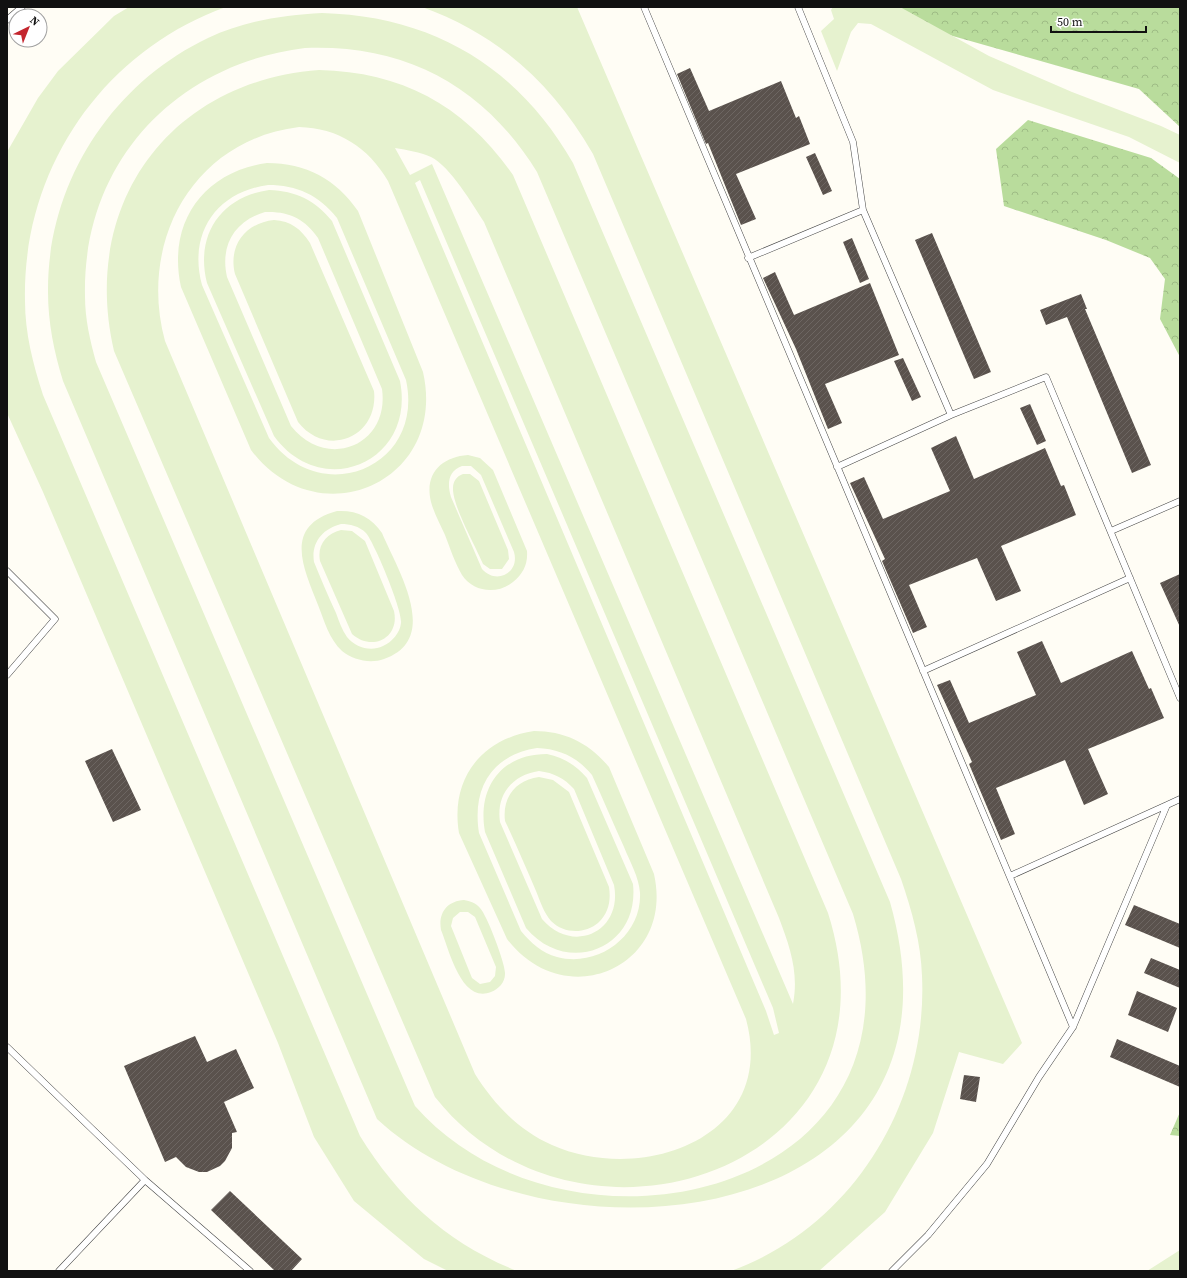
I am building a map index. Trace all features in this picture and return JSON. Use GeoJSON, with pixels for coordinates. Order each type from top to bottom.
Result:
{"type":"FeatureCollection","features":[{"type":"Feature","properties":{"kind":"lane"},"geometry":{"type":"LineString","coordinates":[[7,20],[22,7]]}},
{"type":"Feature","properties":{"kind":"lane"},"geometry":{"type":"LineString","coordinates":[[644,7],[748,258],[1074,1027]]}},
{"type":"Feature","properties":{"kind":"lane"},"geometry":{"type":"LineString","coordinates":[[798,7],[853,142],[863,210],[951,415]]}},
{"type":"Feature","properties":{"kind":"lane"},"geometry":{"type":"LineString","coordinates":[[748,258],[863,210]]}},
{"type":"Feature","properties":{"kind":"lane"},"geometry":{"type":"LineString","coordinates":[[836,466],[951,415],[1046,377],[1180,698]]}},
{"type":"Feature","properties":{"kind":"lane"},"geometry":{"type":"LineString","coordinates":[[1110,531],[1180,500]]}},
{"type":"Feature","properties":{"kind":"lane"},"geometry":{"type":"LineString","coordinates":[[7,571],[55,619],[7,675]]}},
{"type":"Feature","properties":{"kind":"lane"},"geometry":{"type":"LineString","coordinates":[[923,671],[1130,578]]}},
{"type":"Feature","properties":{"kind":"lane"},"geometry":{"type":"LineString","coordinates":[[1010,876],[1180,799]]}},
{"type":"Feature","properties":{"kind":"lane"},"geometry":{"type":"LineString","coordinates":[[892,1271],[928,1235],[987,1164],[1039,1078],[1074,1027],[1167,805]]}},
{"type":"Feature","properties":{"kind":"lane"},"geometry":{"type":"LineString","coordinates":[[7,1047],[145,1180],[250,1271]]}},
{"type":"Feature","properties":{"kind":"lane"},"geometry":{"type":"LineString","coordinates":[[59,1271],[145,1180]]}},
{"type":"Feature","properties":{"kind":"green space"},"geometry":{"type":"Polygon","coordinates":[[[129,7],[226,7],[182,27],[142,53],[108,85],[78,121],[55,162],[38,206],[28,252],[25,301],[26,325],[39,383],[360,1136],[391,1180],[427,1217],[468,1247],[517,1271],[448,1271],[424,1259],[354,1201],[314,1137],[278,1043],[43,492],[7,413],[7,152],[38,98],[58,71],[114,16],[129,7]]]}},
{"type":"Feature","properties":{"kind":"green space"},"geometry":{"type":"Polygon","coordinates":[[[422,7],[577,7],[1022,1043],[1003,1064],[959,1052],[933,1133],[885,1212],[819,1271],[731,1271],[774,1251],[813,1224],[846,1192],[874,1155],[896,1114],[912,1069],[920,1023],[922,976],[920,951],[905,891],[593,154],[577,128],[560,105],[521,64],[499,47],[475,32],[450,18],[422,7]]]}},
{"type":"Feature","properties":{"kind":"green space"},"geometry":{"type":"Polygon","coordinates":[[[833,7],[900,7],[989,56],[1072,92],[1161,126],[1180,135],[1180,163],[1129,137],[993,90],[871,24],[858,23],[851,32],[837,71],[821,31],[834,19],[831,10],[833,7]]]}},
{"type":"Feature","properties":{"kind":"green space"},"geometry":{"type":"Polygon","coordinates":[[[862,7],[1180,7],[1180,127],[1139,89],[928,29],[862,7]]]}},
{"type":"Feature","properties":{"kind":"green space"},"geometry":{"type":"Polygon","coordinates":[[[322,13],[362,16],[400,24],[436,36],[468,53],[499,74],[526,99],[551,129],[573,163],[890,902],[902,1013],[874,1098],[814,1158],[733,1194],[640,1207],[543,1199],[452,1169],[377,1119],[63,381],[50,326],[48,292],[51,252],[59,213],[73,176],[91,142],[114,110],[142,82],[173,58],[208,38],[236,27],[278,17],[322,13]],[[305,48],[258,58],[215,75],[177,98],[145,128],[119,163],[100,203],[88,248],[85,305],[88,329],[96,362],[415,1106],[481,1159],[559,1189],[643,1196],[723,1181],[792,1145],[842,1088],[865,1011],[853,914],[537,172],[516,142],[492,116],[467,94],[439,76],[408,63],[376,54],[342,49],[305,48]]]}},
{"type":"Feature","properties":{"kind":"green space"},"geometry":{"type":"Polygon","coordinates":[[[319,70],[349,72],[378,78],[405,86],[430,97],[453,112],[474,130],[494,151],[513,175],[828,913],[841,1002],[821,1076],[777,1132],[716,1170],[644,1186],[568,1181],[496,1152],[435,1097],[114,351],[107,297],[111,247],[124,201],[148,160],[179,125],[219,98],[266,79],[319,70]],[[299,127],[262,136],[230,152],[203,174],[182,202],[168,233],[160,268],[159,304],[165,341],[475,1074],[499,1106],[528,1132],[552,1145],[587,1156],[625,1159],[661,1154],[695,1142],[722,1122],[742,1095],[751,1060],[746,1019],[388,181],[371,158],[361,149],[351,142],[327,131],[299,127]],[[395,148],[410,175],[432,164],[793,1004],[795,993],[794,971],[787,939],[779,918],[484,222],[460,186],[438,162],[431,157],[413,151],[395,148]],[[420,180],[415,183],[766,1011],[774,1035],[779,1033],[773,1008],[420,180]]]}},
{"type":"Feature","properties":{"kind":"green space"},"geometry":{"type":"Polygon","coordinates":[[[1028,120],[1151,158],[1180,179],[1180,357],[1160,319],[1165,279],[1150,258],[1106,240],[1004,206],[996,149],[1028,120]]]}},
{"type":"Feature","properties":{"kind":"green space"},"geometry":{"type":"Polygon","coordinates":[[[267,163],[295,166],[319,175],[340,190],[349,200],[358,211],[423,372],[426,411],[416,443],[397,468],[372,486],[341,493],[310,491],[279,477],[251,450],[181,287],[178,264],[180,242],[185,222],[195,204],[208,189],[225,177],[244,168],[267,163]],[[268,185],[250,189],[234,196],[221,206],[210,218],[203,233],[199,249],[199,266],[202,285],[269,438],[291,460],[315,472],[340,474],[364,469],[385,456],[400,436],[408,410],[406,380],[337,218],[315,197],[298,189],[279,185],[268,185]]]}},
{"type":"Feature","properties":{"kind":"green space"},"geometry":{"type":"Polygon","coordinates":[[[269,190],[288,192],[312,202],[332,221],[400,381],[401,409],[394,433],[380,451],[361,464],[339,469],[316,467],[294,456],[274,436],[207,283],[204,266],[208,235],[215,222],[225,210],[237,201],[252,194],[269,190]],[[265,212],[254,216],[238,228],[232,236],[226,255],[225,266],[227,277],[291,426],[305,440],[321,447],[337,449],[353,446],[366,438],[376,425],[382,409],[382,389],[318,238],[302,221],[289,215],[265,212]]]}},
{"type":"Feature","properties":{"kind":"green space"},"geometry":{"type":"Polygon","coordinates":[[[274,220],[286,222],[295,227],[310,243],[374,391],[373,407],[368,420],[360,431],[349,438],[336,441],[323,439],[310,433],[298,422],[235,274],[233,264],[234,254],[241,238],[247,231],[255,226],[274,220]]]}},
{"type":"Feature","properties":{"kind":"green space"},"geometry":{"type":"Polygon","coordinates":[[[468,455],[480,458],[493,470],[527,551],[526,564],[520,576],[507,586],[500,589],[486,590],[479,588],[472,585],[462,575],[432,506],[430,483],[433,475],[437,468],[443,463],[459,456],[468,455]],[[462,466],[457,468],[451,475],[449,487],[451,497],[482,569],[488,574],[500,576],[506,574],[514,566],[514,552],[481,475],[471,466],[462,466]]]}},
{"type":"Feature","properties":{"kind":"green space"},"geometry":{"type":"Polygon","coordinates":[[[463,474],[470,474],[479,481],[508,550],[509,559],[502,569],[490,569],[483,564],[460,515],[456,505],[453,488],[456,479],[463,474]]]}},
{"type":"Feature","properties":{"kind":"green space"},"geometry":{"type":"Polygon","coordinates":[[[337,511],[344,511],[357,513],[368,519],[378,527],[382,533],[397,565],[405,583],[413,620],[410,636],[401,649],[384,659],[367,661],[351,657],[337,646],[327,629],[307,577],[303,563],[302,550],[303,538],[309,527],[320,518],[337,511]],[[341,524],[328,529],[319,538],[314,549],[314,562],[347,637],[355,644],[364,648],[378,648],[395,637],[399,630],[401,623],[398,605],[381,562],[366,533],[357,527],[341,524]]]}},
{"type":"Feature","properties":{"kind":"green space"},"geometry":{"type":"Polygon","coordinates":[[[341,530],[352,531],[365,541],[394,611],[395,620],[393,629],[389,635],[376,642],[368,642],[352,634],[320,561],[319,555],[321,545],[331,534],[341,530]]]}},
{"type":"Feature","properties":{"kind":"green space"},"geometry":{"type":"Polygon","coordinates":[[[534,731],[556,733],[566,736],[585,745],[609,767],[654,874],[656,907],[648,934],[632,955],[610,970],[585,976],[557,974],[531,962],[507,939],[459,833],[457,813],[459,795],[465,779],[473,765],[485,753],[499,743],[515,735],[534,731]],[[537,748],[521,752],[508,758],[497,766],[488,777],[482,789],[479,802],[479,833],[521,931],[537,947],[546,953],[557,957],[572,959],[588,958],[602,953],[615,945],[634,923],[639,909],[640,893],[638,881],[592,775],[580,763],[568,755],[537,748]]]}},
{"type":"Feature","properties":{"kind":"green space"},"geometry":{"type":"Polygon","coordinates":[[[547,754],[559,758],[574,766],[587,778],[633,884],[632,907],[625,925],[613,939],[598,949],[580,953],[561,951],[543,943],[526,928],[485,832],[483,816],[485,801],[489,788],[496,776],[505,767],[517,760],[547,754]],[[539,771],[529,773],[514,782],[508,788],[503,795],[501,803],[499,812],[500,822],[542,919],[554,930],[568,935],[581,936],[593,933],[603,926],[611,915],[615,901],[614,885],[574,789],[562,779],[539,771]]]}},
{"type":"Feature","properties":{"kind":"green space"},"geometry":{"type":"Polygon","coordinates":[[[539,777],[553,780],[569,792],[609,887],[610,897],[605,915],[593,927],[581,931],[562,928],[551,921],[542,907],[505,821],[506,804],[512,791],[524,782],[539,777]]]}},
{"type":"Feature","properties":{"kind":"green space"},"geometry":{"type":"Polygon","coordinates":[[[458,901],[468,901],[478,906],[483,912],[496,940],[505,974],[501,985],[491,992],[481,994],[472,990],[464,983],[452,961],[440,924],[442,913],[448,905],[458,901]],[[460,912],[453,918],[451,926],[472,978],[480,984],[490,982],[495,976],[496,967],[475,917],[468,912],[460,912]]]}},
{"type":"Feature","properties":{"kind":"green space"},"geometry":{"type":"Polygon","coordinates":[[[1180,1112],[1180,1136],[1170,1135],[1180,1112]]]}},
{"type":"Feature","properties":{"kind":"green space"},"geometry":{"type":"Polygon","coordinates":[[[1180,1250],[1180,1271],[1147,1271],[1180,1250]]]}},
{"type":"Feature","properties":{"kind":"building"},"geometry":{"type":"Polygon","coordinates":[[[690,68],[709,111],[781,81],[796,118],[799,116],[810,144],[736,174],[756,219],[741,225],[708,143],[706,144],[677,74],[690,68]]]}},
{"type":"Feature","properties":{"kind":"building"},"geometry":{"type":"Polygon","coordinates":[[[815,153],[832,191],[823,195],[806,157],[815,153]]]}},
{"type":"Feature","properties":{"kind":"building"},"geometry":{"type":"Polygon","coordinates":[[[932,233],[991,372],[974,379],[915,240],[932,233]]]}},
{"type":"Feature","properties":{"kind":"building"},"geometry":{"type":"Polygon","coordinates":[[[852,238],[869,279],[860,283],[843,242],[852,238]]]}},
{"type":"Feature","properties":{"kind":"building"},"geometry":{"type":"Polygon","coordinates":[[[775,272],[794,315],[870,283],[899,355],[825,384],[842,423],[828,429],[796,349],[763,278],[775,272]]]}},
{"type":"Feature","properties":{"kind":"building"},"geometry":{"type":"Polygon","coordinates":[[[1081,294],[1087,309],[1085,309],[1151,465],[1132,473],[1067,317],[1046,325],[1040,310],[1081,294]]]}},
{"type":"Feature","properties":{"kind":"building"},"geometry":{"type":"Polygon","coordinates":[[[903,358],[921,397],[912,401],[894,361],[903,358]]]}},
{"type":"Feature","properties":{"kind":"building"},"geometry":{"type":"Polygon","coordinates":[[[1030,404],[1046,441],[1037,445],[1020,408],[1030,404]]]}},
{"type":"Feature","properties":{"kind":"building"},"geometry":{"type":"Polygon","coordinates":[[[956,436],[974,479],[1045,448],[1061,486],[1064,485],[1076,515],[1001,546],[1021,591],[996,601],[977,558],[909,585],[927,627],[913,633],[882,561],[885,559],[850,483],[864,477],[883,519],[950,491],[931,448],[956,436]]]}},
{"type":"Feature","properties":{"kind":"building"},"geometry":{"type":"Polygon","coordinates":[[[1180,574],[1180,627],[1160,583],[1180,574]]]}},
{"type":"Feature","properties":{"kind":"building"},"geometry":{"type":"Polygon","coordinates":[[[1042,641],[1061,683],[1132,651],[1164,718],[1088,749],[1108,794],[1084,805],[1065,760],[996,788],[1015,834],[1001,840],[969,764],[972,762],[937,685],[950,680],[969,723],[1036,695],[1017,652],[1042,641]]]}},
{"type":"Feature","properties":{"kind":"building"},"geometry":{"type":"Polygon","coordinates":[[[112,749],[141,810],[113,822],[85,761],[112,749]]]}},
{"type":"Feature","properties":{"kind":"building"},"geometry":{"type":"Polygon","coordinates":[[[1134,905],[1180,924],[1180,948],[1125,925],[1134,905]]]}},
{"type":"Feature","properties":{"kind":"building"},"geometry":{"type":"Polygon","coordinates":[[[1151,958],[1180,970],[1180,988],[1144,973],[1151,958]]]}},
{"type":"Feature","properties":{"kind":"building"},"geometry":{"type":"Polygon","coordinates":[[[1137,991],[1177,1008],[1168,1032],[1128,1015],[1137,991]]]}},
{"type":"Feature","properties":{"kind":"building"},"geometry":{"type":"Polygon","coordinates":[[[195,1036],[207,1062],[236,1049],[254,1088],[224,1102],[237,1132],[232,1133],[232,1148],[225,1161],[220,1166],[207,1172],[199,1172],[186,1167],[176,1157],[165,1162],[124,1066],[195,1036]]]}},
{"type":"Feature","properties":{"kind":"building"},"geometry":{"type":"Polygon","coordinates":[[[1117,1039],[1180,1066],[1180,1087],[1110,1057],[1117,1039]]]}},
{"type":"Feature","properties":{"kind":"building"},"geometry":{"type":"Polygon","coordinates":[[[964,1075],[980,1077],[976,1102],[960,1099],[964,1075]]]}},
{"type":"Feature","properties":{"kind":"building"},"geometry":{"type":"Polygon","coordinates":[[[230,1191],[302,1259],[291,1271],[275,1271],[211,1210],[230,1191]]]}}]}
